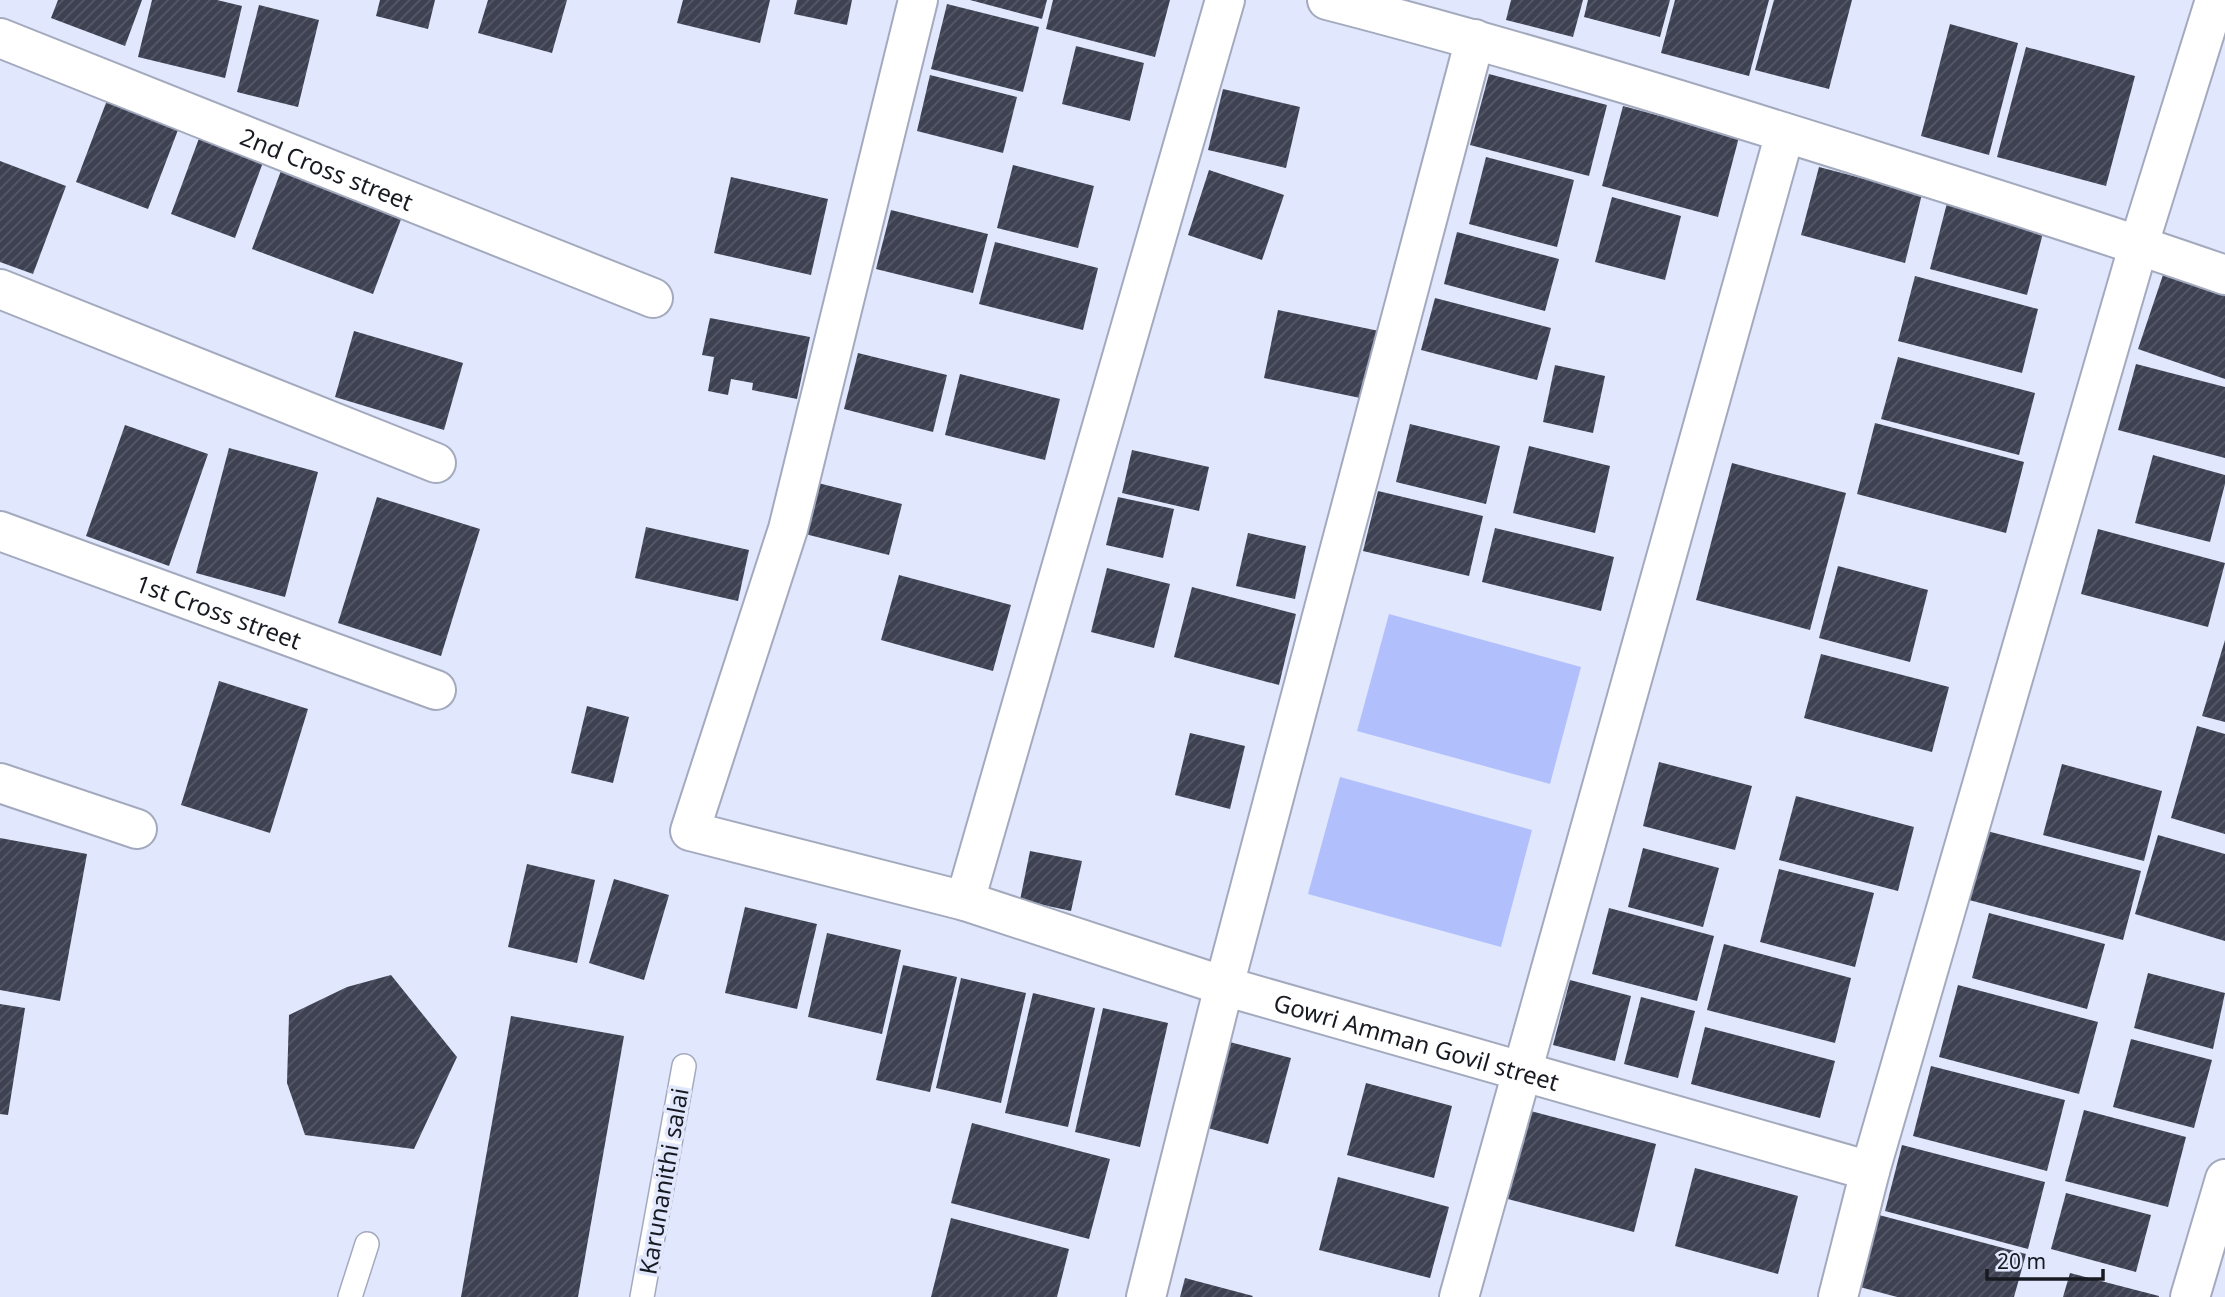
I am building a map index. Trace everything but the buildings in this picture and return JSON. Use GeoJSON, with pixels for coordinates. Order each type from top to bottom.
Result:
{"type":"FeatureCollection","features":[{"type":"Feature","properties":{"kind":"street","name":"Gowri Amman Govil street"},"geometry":{"type":"LineString","coordinates":[[918,0],[788,529],[690,831],[965,901],[1224,986],[1870,1171]]}},
{"type":"Feature","properties":{"kind":"street"},"geometry":{"type":"LineString","coordinates":[[965,901],[1225,0]]}},
{"type":"Feature","properties":{"kind":"street"},"geometry":{"type":"LineString","coordinates":[[1327,0],[1475,39],[1786,132],[2138,244],[2225,275]]}},
{"type":"Feature","properties":{"kind":"street"},"geometry":{"type":"LineString","coordinates":[[1838,1297],[1870,1171],[2138,244],[2215,0]]}},
{"type":"Feature","properties":{"kind":"street","name":"2nd Cross street"},"geometry":{"type":"LineString","coordinates":[[0,38],[653,299]]}},
{"type":"Feature","properties":{"kind":"street"},"geometry":{"type":"LineString","coordinates":[[1146,1297],[1224,986],[1475,39]]}},
{"type":"Feature","properties":{"kind":"street"},"geometry":{"type":"LineString","coordinates":[[1459,1297],[1786,132]]}},
{"type":"Feature","properties":{"kind":"street"},"geometry":{"type":"LineString","coordinates":[[0,289],[436,463]]}},
{"type":"Feature","properties":{"kind":"street","name":"1st Cross street"},"geometry":{"type":"LineString","coordinates":[[0,531],[436,690]]}},
{"type":"Feature","properties":{"kind":"street"},"geometry":{"type":"LineString","coordinates":[[0,783],[137,829]]}},
{"type":"Feature","properties":{"kind":"street"},"geometry":{"type":"LineString","coordinates":[[2190,1297],[2225,1179]]}},
{"type":"Feature","properties":{"kind":"lane","name":"Karunanithi salai"},"geometry":{"type":"LineString","coordinates":[[642,1297],[684,1066]]}},
{"type":"Feature","properties":{"kind":"lane"},"geometry":{"type":"LineString","coordinates":[[350,1297],[367,1244]]}},
{"type":"Feature","properties":{"kind":"shaded area"},"geometry":{"type":"Polygon","coordinates":[[[1389,614],[1581,667],[1550,784],[1357,731],[1389,614]]]}},
{"type":"Feature","properties":{"kind":"shaded area"},"geometry":{"type":"Polygon","coordinates":[[[1340,777],[1532,830],[1501,947],[1308,894],[1340,777]]]}}]}
